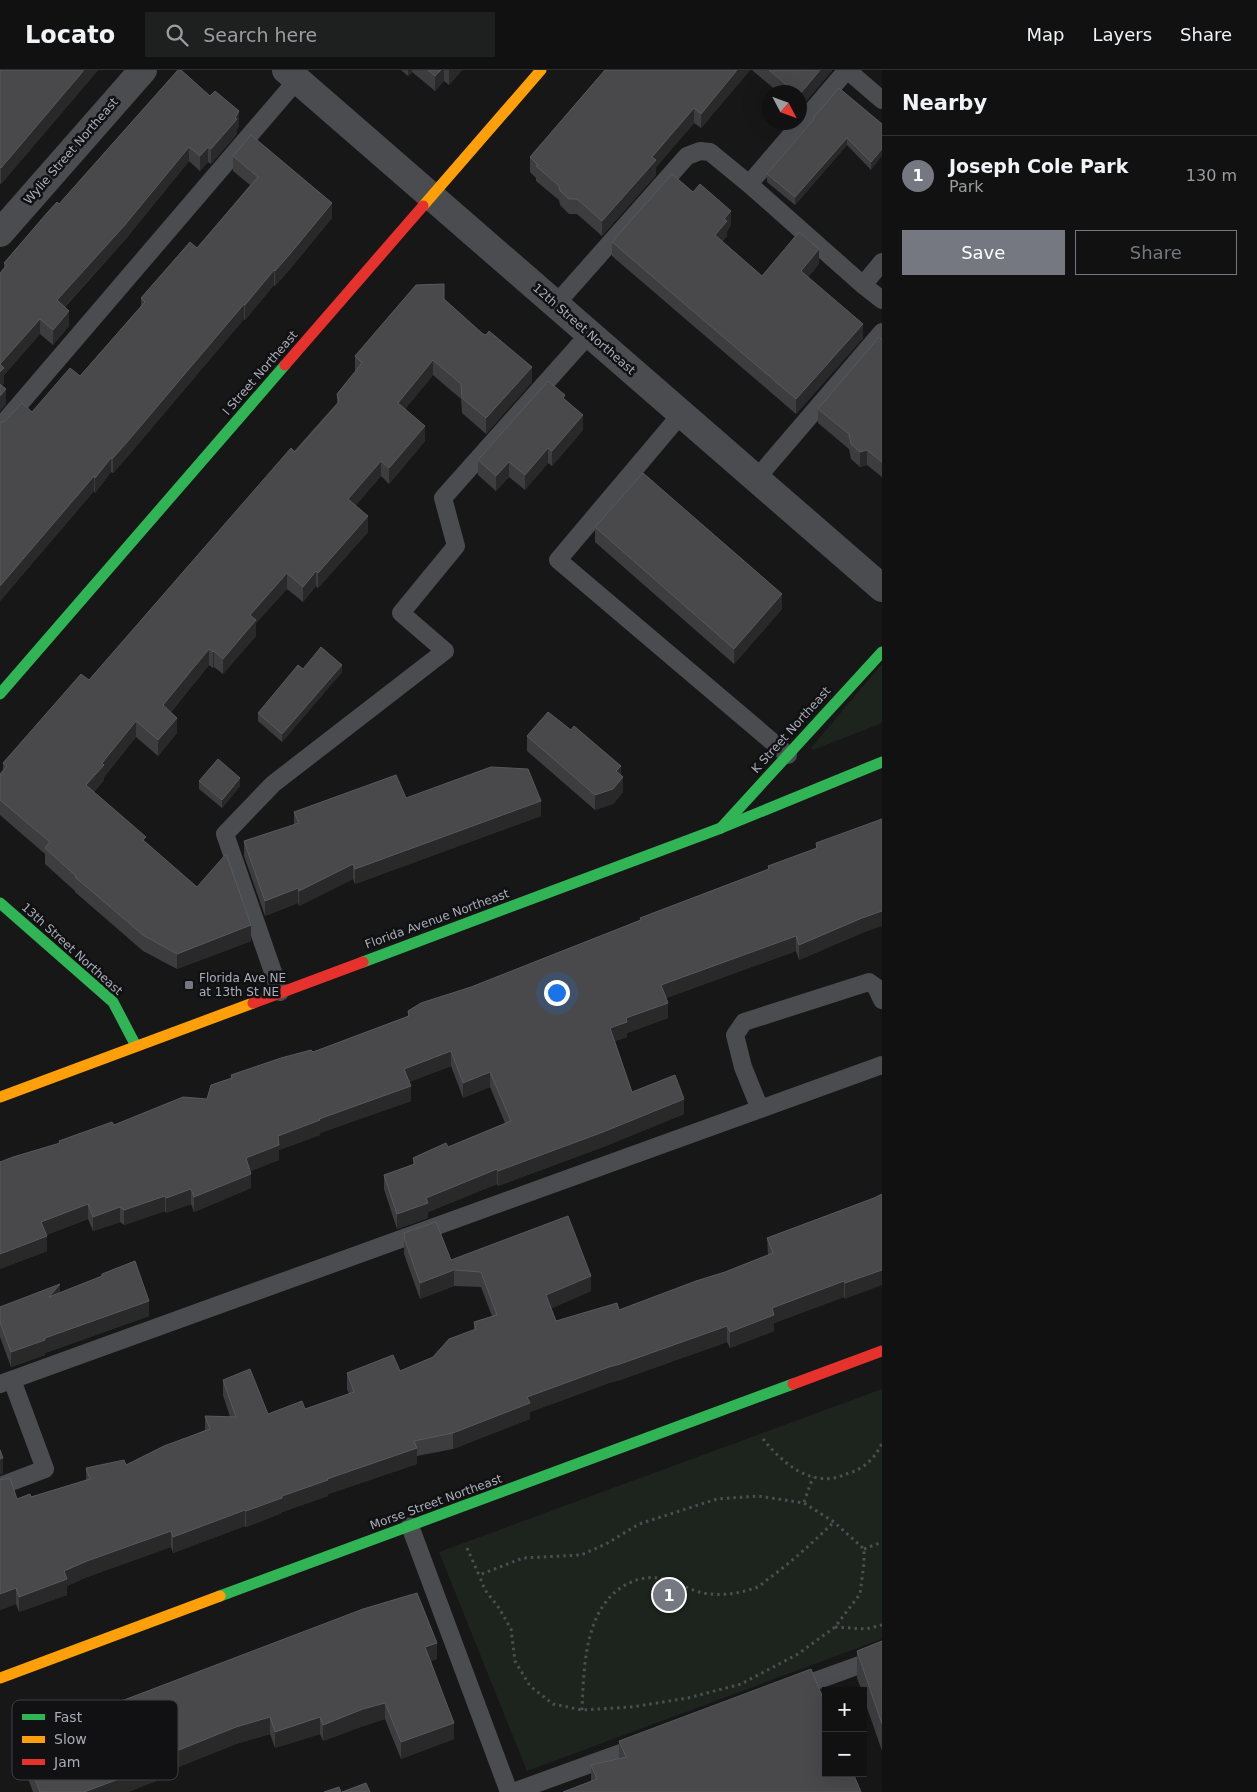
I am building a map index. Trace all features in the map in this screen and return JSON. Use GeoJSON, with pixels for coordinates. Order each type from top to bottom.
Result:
{"type":"FeatureCollection","features":[{"type":"Feature","properties":{"kind":"street","name":"Wylie Street Northeast"},"geometry":{"type":"LineString","coordinates":[[0,233],[143,70]]}},
{"type":"Feature","properties":{"kind":"street","name":"I Street Northeast"},"geometry":{"type":"LineString","coordinates":[[0,694],[542,70]]}},
{"type":"Feature","properties":{"kind":"street","name":"12th Street Northeast"},"geometry":{"type":"LineString","coordinates":[[292,75],[882,588]]}},
{"type":"Feature","properties":{"kind":"street","name":"K Street Northeast"},"geometry":{"type":"LineString","coordinates":[[721,828],[882,652]]}},
{"type":"Feature","properties":{"kind":"street","name":"Florida Avenue Northeast"},"geometry":{"type":"LineString","coordinates":[[0,1096],[721,828],[882,762]]}},
{"type":"Feature","properties":{"kind":"street","name":"13th Street Northeast"},"geometry":{"type":"LineString","coordinates":[[0,903],[113,1002],[136,1046]]}},
{"type":"Feature","properties":{"kind":"street","name":"Morse Street Northeast"},"geometry":{"type":"LineString","coordinates":[[0,1678],[882,1351]]}},
{"type":"Feature","properties":{"kind":"lane"},"geometry":{"type":"LineString","coordinates":[[749,184],[847,70],[882,100]]}},
{"type":"Feature","properties":{"kind":"lane"},"geometry":{"type":"LineString","coordinates":[[0,427],[292,75]]}},
{"type":"Feature","properties":{"kind":"lane"},"geometry":{"type":"LineString","coordinates":[[556,304],[687,156],[700,151],[710,152],[882,300]]}},
{"type":"Feature","properties":{"kind":"lane"},"geometry":{"type":"LineString","coordinates":[[863,285],[882,262]]}},
{"type":"Feature","properties":{"kind":"lane"},"geometry":{"type":"LineString","coordinates":[[757,478],[882,332]]}},
{"type":"Feature","properties":{"kind":"lane"},"geometry":{"type":"LineString","coordinates":[[280,992],[225,834],[273,784],[445,651],[401,613],[456,546],[443,498],[590,333]]}},
{"type":"Feature","properties":{"kind":"lane"},"geometry":{"type":"LineString","coordinates":[[682,413],[558,560],[788,755]]}},
{"type":"Feature","properties":{"kind":"lane"},"geometry":{"type":"LineString","coordinates":[[760,1109],[743,1067],[735,1035],[744,1022],[869,982],[876,987],[882,1000]]}},
{"type":"Feature","properties":{"kind":"lane"},"geometry":{"type":"LineString","coordinates":[[0,1486],[44,1469],[6,1382],[882,1064]]}},
{"type":"Feature","properties":{"kind":"lane"},"geometry":{"type":"LineString","coordinates":[[410,1526],[509,1792]]}},
{"type":"Feature","properties":{"kind":"lane"},"geometry":{"type":"LineString","coordinates":[[776,1696],[882,1657]]}},
{"type":"Feature","properties":{"kind":"lane"},"geometry":{"type":"LineString","coordinates":[[513,1792],[654,1740]]}},
{"type":"Feature","properties":{"kind":"path"},"geometry":{"type":"LineString","coordinates":[[763,1439],[775,1454],[789,1466],[814,1477],[834,1478],[857,1471],[877,1454],[882,1443]]}},
{"type":"Feature","properties":{"kind":"path"},"geometry":{"type":"LineString","coordinates":[[877,1454],[882,1457]]}},
{"type":"Feature","properties":{"kind":"path"},"geometry":{"type":"LineString","coordinates":[[804,1503],[814,1477]]}},
{"type":"Feature","properties":{"kind":"path"},"geometry":{"type":"LineString","coordinates":[[467,1548],[485,1590],[499,1608],[511,1629],[515,1661],[530,1686],[553,1704],[582,1710],[632,1707],[688,1698],[741,1684],[798,1654],[835,1627],[860,1594],[864,1548],[834,1522],[804,1503],[758,1496],[717,1499],[639,1524],[606,1544],[581,1555],[523,1558],[479,1575]]}},
{"type":"Feature","properties":{"kind":"path"},"geometry":{"type":"LineString","coordinates":[[582,1710],[583,1675],[588,1642],[600,1608],[621,1588],[639,1578],[662,1578],[702,1592],[726,1595],[755,1588],[786,1567],[834,1522]]}},
{"type":"Feature","properties":{"kind":"path"},"geometry":{"type":"LineString","coordinates":[[864,1548],[882,1542]]}},
{"type":"Feature","properties":{"kind":"path"},"geometry":{"type":"LineString","coordinates":[[835,1627],[866,1629],[882,1625]]}},
{"type":"Feature","properties":{"kind":"shaded area"},"geometry":{"type":"Polygon","coordinates":[[[882,664],[882,723],[813,750],[811,748],[882,664]]]}},
{"type":"Feature","properties":{"kind":"shaded area"},"geometry":{"type":"Polygon","coordinates":[[[882,1389],[882,1639],[527,1771],[439,1552],[882,1389]]]}},
{"type":"Feature","properties":{"kind":"building"},"geometry":{"type":"Polygon","coordinates":[[[0,70],[84,70],[1,168],[0,167],[0,70]]]}},
{"type":"Feature","properties":{"kind":"building"},"geometry":{"type":"Polygon","coordinates":[[[178,70],[181,70],[210,96],[215,91],[239,111],[235,118],[237,119],[211,149],[208,147],[200,156],[189,147],[124,226],[57,300],[69,311],[53,330],[40,319],[0,364],[0,273],[7,265],[4,263],[47,213],[57,202],[59,204],[178,70]]]}},
{"type":"Feature","properties":{"kind":"building"},"geometry":{"type":"Polygon","coordinates":[[[428,70],[441,70],[435,76],[428,70]]]}},
{"type":"Feature","properties":{"kind":"building"},"geometry":{"type":"Polygon","coordinates":[[[605,70],[737,70],[701,114],[694,108],[652,157],[656,160],[602,221],[577,199],[569,199],[560,191],[559,186],[536,166],[538,165],[530,157],[605,70]]]}},
{"type":"Feature","properties":{"kind":"building"},"geometry":{"type":"Polygon","coordinates":[[[769,70],[820,70],[807,86],[787,85],[769,70]]]}},
{"type":"Feature","properties":{"kind":"building"},"geometry":{"type":"Polygon","coordinates":[[[839,88],[882,124],[882,149],[871,162],[847,138],[795,197],[767,174],[805,130],[807,130],[814,117],[839,88]]]}},
{"type":"Feature","properties":{"kind":"building"},"geometry":{"type":"Polygon","coordinates":[[[251,135],[332,203],[128,441],[95,478],[94,476],[0,586],[0,422],[4,422],[22,403],[32,412],[70,368],[80,376],[145,302],[141,298],[190,242],[197,248],[258,177],[233,156],[251,135]]]}},
{"type":"Feature","properties":{"kind":"building"},"geometry":{"type":"Polygon","coordinates":[[[672,174],[693,192],[700,184],[731,211],[724,219],[727,221],[715,235],[762,276],[799,232],[819,249],[801,271],[863,324],[796,399],[612,242],[672,174]]]}},
{"type":"Feature","properties":{"kind":"building"},"geometry":{"type":"Polygon","coordinates":[[[444,284],[444,299],[483,334],[486,335],[489,331],[532,367],[486,418],[462,398],[461,384],[433,360],[398,403],[425,426],[389,468],[381,461],[348,499],[368,516],[318,573],[316,571],[303,587],[287,573],[250,615],[256,620],[223,659],[209,649],[163,705],[177,718],[158,740],[136,721],[102,763],[104,765],[86,785],[146,837],[143,840],[197,887],[226,854],[251,925],[177,954],[143,935],[75,877],[45,848],[50,842],[0,800],[0,774],[7,766],[3,763],[81,674],[89,680],[291,448],[295,452],[339,402],[337,394],[362,363],[355,356],[416,285],[444,284]]]}},
{"type":"Feature","properties":{"kind":"building"},"geometry":{"type":"Polygon","coordinates":[[[879,337],[882,340],[882,462],[867,450],[860,452],[851,444],[849,434],[818,409],[879,337]]]}},
{"type":"Feature","properties":{"kind":"building"},"geometry":{"type":"Polygon","coordinates":[[[0,364],[4,368],[0,372],[0,364]]]}},
{"type":"Feature","properties":{"kind":"building"},"geometry":{"type":"Polygon","coordinates":[[[548,381],[565,395],[563,398],[583,415],[552,451],[548,448],[525,475],[509,462],[496,476],[478,460],[548,381]]]}},
{"type":"Feature","properties":{"kind":"building"},"geometry":{"type":"Polygon","coordinates":[[[0,384],[6,389],[0,396],[0,384]]]}},
{"type":"Feature","properties":{"kind":"building"},"geometry":{"type":"Polygon","coordinates":[[[643,473],[782,594],[734,649],[595,527],[643,473]]]}},
{"type":"Feature","properties":{"kind":"building"},"geometry":{"type":"Polygon","coordinates":[[[321,647],[342,665],[282,734],[258,713],[298,665],[303,669],[321,647]]]}},
{"type":"Feature","properties":{"kind":"building"},"geometry":{"type":"Polygon","coordinates":[[[548,712],[571,730],[574,726],[621,766],[616,771],[623,777],[613,789],[595,795],[527,736],[548,712]]]}},
{"type":"Feature","properties":{"kind":"building"},"geometry":{"type":"Polygon","coordinates":[[[218,759],[240,778],[222,800],[199,781],[218,759]]]}},
{"type":"Feature","properties":{"kind":"building"},"geometry":{"type":"Polygon","coordinates":[[[491,767],[528,769],[541,801],[355,869],[353,864],[299,891],[298,888],[265,901],[244,841],[299,823],[294,812],[396,775],[406,798],[491,767]]]}},
{"type":"Feature","properties":{"kind":"building"},"geometry":{"type":"Polygon","coordinates":[[[882,819],[882,911],[799,945],[796,936],[661,985],[668,1003],[626,1018],[627,1022],[610,1028],[632,1092],[675,1075],[684,1099],[603,1132],[498,1171],[497,1169],[426,1198],[428,1203],[397,1214],[384,1175],[415,1164],[413,1158],[446,1143],[448,1147],[511,1121],[490,1072],[463,1083],[451,1051],[404,1069],[411,1086],[278,1136],[279,1145],[246,1158],[251,1174],[194,1197],[191,1189],[124,1210],[120,1207],[93,1217],[88,1204],[41,1222],[47,1236],[0,1254],[0,1162],[60,1143],[59,1141],[112,1122],[114,1125],[183,1097],[207,1099],[211,1085],[232,1078],[231,1075],[281,1058],[311,1050],[313,1052],[409,1016],[408,1011],[421,1003],[471,987],[641,920],[640,918],[769,869],[768,866],[817,848],[816,843],[882,819]]]}},
{"type":"Feature","properties":{"kind":"building"},"geometry":{"type":"Polygon","coordinates":[[[882,1194],[882,1270],[845,1283],[844,1281],[772,1308],[774,1315],[730,1332],[727,1326],[527,1397],[530,1403],[453,1433],[414,1441],[417,1448],[327,1479],[282,1496],[282,1498],[173,1537],[171,1531],[87,1561],[64,1571],[67,1579],[19,1597],[16,1588],[0,1594],[0,1480],[10,1478],[17,1499],[30,1494],[31,1497],[90,1479],[86,1468],[124,1460],[126,1465],[164,1446],[210,1429],[205,1416],[236,1417],[223,1380],[250,1369],[268,1414],[302,1401],[305,1409],[354,1392],[347,1373],[393,1355],[400,1371],[433,1357],[449,1339],[476,1329],[474,1322],[497,1315],[481,1272],[454,1270],[420,1283],[404,1238],[404,1233],[436,1222],[451,1260],[568,1216],[591,1276],[546,1295],[556,1321],[617,1303],[619,1310],[725,1272],[773,1253],[767,1238],[882,1194]]]}},
{"type":"Feature","properties":{"kind":"building"},"geometry":{"type":"Polygon","coordinates":[[[135,1261],[149,1301],[11,1352],[0,1322],[0,1307],[60,1284],[49,1297],[135,1261]]]}},
{"type":"Feature","properties":{"kind":"building"},"geometry":{"type":"Polygon","coordinates":[[[417,1593],[437,1643],[425,1647],[454,1723],[401,1742],[385,1703],[363,1709],[323,1725],[320,1717],[275,1732],[270,1717],[236,1727],[178,1750],[178,1700],[124,1700],[363,1609],[417,1593]]]}},
{"type":"Feature","properties":{"kind":"building"},"geometry":{"type":"Polygon","coordinates":[[[882,1641],[882,1724],[857,1651],[882,1641]]]}},
{"type":"Feature","properties":{"kind":"building"},"geometry":{"type":"Polygon","coordinates":[[[811,1669],[822,1695],[822,1777],[855,1777],[861,1792],[563,1792],[597,1779],[591,1765],[626,1757],[619,1741],[811,1669]]]}},
{"type":"Feature","properties":{"kind":"building"},"geometry":{"type":"Polygon","coordinates":[[[35,1780],[116,1780],[84,1792],[40,1792],[35,1780]]]}},
{"type":"Feature","properties":{"kind":"building"},"geometry":{"type":"Polygon","coordinates":[[[366,1783],[370,1792],[342,1792],[366,1783]]]}},
{"type":"Feature","properties":{"kind":"building"},"geometry":{"type":"Polygon","coordinates":[[[339,1787],[341,1792],[324,1792],[339,1787]]]}},
{"type":"Feature","properties":{"kind":"traffic: fast"},"geometry":{"type":"LineString","coordinates":[[0,694],[285,365]]}},
{"type":"Feature","properties":{"kind":"traffic: fast"},"geometry":{"type":"LineString","coordinates":[[721,828],[882,652]]}},
{"type":"Feature","properties":{"kind":"traffic: fast"},"geometry":{"type":"LineString","coordinates":[[363,962],[721,828],[882,762]]}},
{"type":"Feature","properties":{"kind":"traffic: fast"},"geometry":{"type":"LineString","coordinates":[[0,903],[113,1002],[136,1046]]}},
{"type":"Feature","properties":{"kind":"traffic: fast"},"geometry":{"type":"LineString","coordinates":[[220,1596],[793,1384]]}},
{"type":"Feature","properties":{"kind":"traffic: slow"},"geometry":{"type":"LineString","coordinates":[[423,206],[541,70]]}},
{"type":"Feature","properties":{"kind":"traffic: slow"},"geometry":{"type":"LineString","coordinates":[[0,1097],[253,1003]]}},
{"type":"Feature","properties":{"kind":"traffic: slow"},"geometry":{"type":"LineString","coordinates":[[0,1678],[220,1596]]}},
{"type":"Feature","properties":{"kind":"traffic: jam"},"geometry":{"type":"LineString","coordinates":[[285,365],[423,206]]}},
{"type":"Feature","properties":{"kind":"traffic: jam"},"geometry":{"type":"LineString","coordinates":[[253,1003],[363,962]]}},
{"type":"Feature","properties":{"kind":"traffic: jam"},"geometry":{"type":"LineString","coordinates":[[793,1384],[882,1351]]}},
{"type":"Feature","properties":{"kind":"place","name":"Florida Ave NE at 13th St NE"},"geometry":{"type":"Point","coordinates":[189,985]}},
{"type":"Feature","properties":{"kind":"place","name":"Joseph Cole Park"},"geometry":{"type":"Point","coordinates":[669,1595]}}]}
